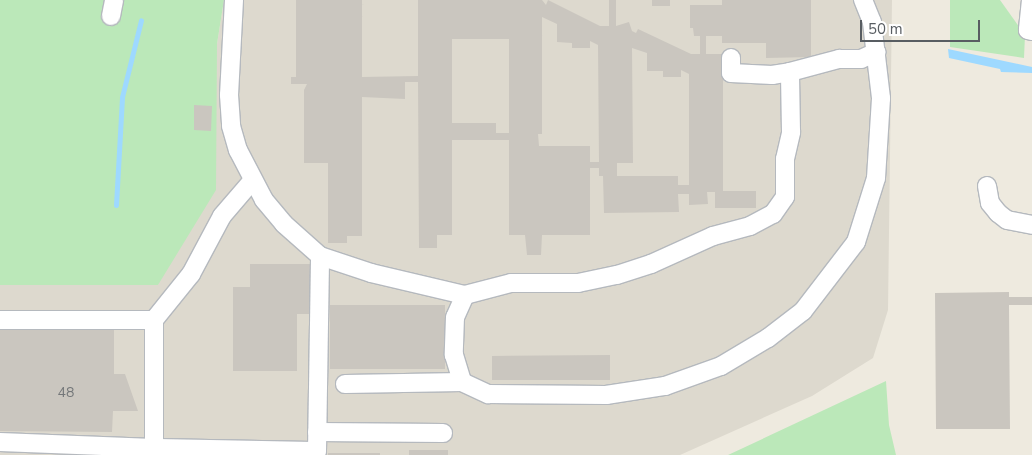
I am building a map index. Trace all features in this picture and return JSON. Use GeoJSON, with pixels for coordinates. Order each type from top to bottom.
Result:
{"type":"FeatureCollection","features":[{"type":"Feature","properties":{"kind":"street"},"geometry":{"type":"LineString","coordinates":[[234,0],[229,95],[231,126],[238,150],[252,181],[284,224],[320,256],[371,273],[465,295],[511,283],[578,283],[617,275],[651,264],[713,236],[750,226],[773,214],[785,197],[785,159],[791,132],[790,72]]}},
{"type":"Feature","properties":{"kind":"street"},"geometry":{"type":"LineString","coordinates":[[345,384],[462,382],[488,394],[606,395],[665,386],[721,366],[768,338],[803,311],[856,242],[876,178],[881,98],[872,22],[863,0]]}},
{"type":"Feature","properties":{"kind":"street"},"geometry":{"type":"LineString","coordinates":[[1030,30],[1031,0]]}},
{"type":"Feature","properties":{"kind":"street"},"geometry":{"type":"LineString","coordinates":[[731,58],[731,73],[772,75],[839,59],[861,59],[877,52]]}},
{"type":"Feature","properties":{"kind":"street"},"geometry":{"type":"LineString","coordinates":[[154,448],[154,320],[191,274],[222,216],[252,181]]}},
{"type":"Feature","properties":{"kind":"street"},"geometry":{"type":"LineString","coordinates":[[987,186],[990,203],[998,213],[1013,222],[1032,225]]}},
{"type":"Feature","properties":{"kind":"street"},"geometry":{"type":"LineString","coordinates":[[0,442],[154,448],[317,451],[320,256]]}},
{"type":"Feature","properties":{"kind":"street"},"geometry":{"type":"LineString","coordinates":[[462,382],[454,355],[454,336],[455,316],[465,295]]}},
{"type":"Feature","properties":{"kind":"street"},"geometry":{"type":"LineString","coordinates":[[0,320],[154,320]]}},
{"type":"Feature","properties":{"kind":"street"},"geometry":{"type":"LineString","coordinates":[[318,432],[443,432]]}},
{"type":"Feature","properties":{"kind":"shaded area"},"geometry":{"type":"Polygon","coordinates":[[[224,0],[892,0],[888,310],[873,358],[812,396],[680,455],[0,455],[0,285],[158,285],[217,44],[224,0]]]}},
{"type":"Feature","properties":{"kind":"green space"},"geometry":{"type":"Polygon","coordinates":[[[0,0],[224,0],[217,44],[216,190],[158,285],[0,285],[0,0]]]}},
{"type":"Feature","properties":{"kind":"green space"},"geometry":{"type":"Polygon","coordinates":[[[950,0],[1000,0],[1025,35],[1024,58],[950,47],[950,0]]]}},
{"type":"Feature","properties":{"kind":"green space"},"geometry":{"type":"Polygon","coordinates":[[[886,381],[889,425],[896,455],[728,455],[886,381]]]}},
{"type":"Feature","properties":{"kind":"water"},"geometry":{"type":"Polygon","coordinates":[[[948,49],[1032,67],[1032,73],[1001,72],[1000,69],[949,58],[948,49]]]}},
{"type":"Feature","properties":{"kind":"building"},"geometry":{"type":"Polygon","coordinates":[[[296,0],[362,0],[362,77],[418,76],[418,0],[542,0],[546,5],[548,0],[600,26],[609,26],[609,0],[616,0],[616,26],[629,22],[632,31],[636,33],[638,29],[691,54],[700,54],[700,36],[694,36],[693,28],[690,28],[690,5],[722,5],[722,0],[811,0],[811,57],[766,58],[766,43],[722,43],[722,36],[706,36],[706,54],[723,54],[723,191],[756,191],[756,208],[715,208],[715,192],[707,192],[708,204],[689,205],[689,194],[678,194],[679,212],[604,213],[603,176],[599,176],[599,168],[590,168],[590,235],[542,235],[541,255],[527,255],[525,235],[509,235],[509,140],[452,140],[452,235],[437,235],[437,248],[419,248],[418,82],[405,82],[405,99],[362,97],[362,236],[347,236],[347,243],[328,243],[328,163],[304,163],[304,90],[307,84],[291,84],[291,77],[296,77],[296,0]],[[542,17],[542,134],[538,134],[539,146],[590,146],[590,162],[599,162],[598,45],[590,41],[590,48],[572,48],[572,43],[557,42],[557,24],[542,17]],[[452,39],[452,123],[496,123],[496,133],[509,133],[509,39],[452,39]],[[632,48],[633,163],[617,163],[617,176],[678,176],[678,185],[689,185],[689,74],[681,70],[681,77],[663,77],[663,71],[647,71],[647,53],[632,48]]]}},
{"type":"Feature","properties":{"kind":"building"},"geometry":{"type":"Polygon","coordinates":[[[652,0],[670,0],[670,6],[652,6],[652,0]]]}},
{"type":"Feature","properties":{"kind":"building"},"geometry":{"type":"Polygon","coordinates":[[[194,105],[212,106],[211,131],[194,130],[194,105]]]}},
{"type":"Feature","properties":{"kind":"building"},"geometry":{"type":"Polygon","coordinates":[[[250,264],[311,264],[311,314],[297,314],[297,371],[233,371],[233,287],[250,287],[250,264]]]}},
{"type":"Feature","properties":{"kind":"building"},"geometry":{"type":"Polygon","coordinates":[[[1009,292],[1009,297],[1032,297],[1032,305],[1009,305],[1010,429],[936,429],[935,293],[1009,292]]]}},
{"type":"Feature","properties":{"kind":"building"},"geometry":{"type":"Polygon","coordinates":[[[330,305],[445,305],[445,369],[330,369],[330,305]]]}},
{"type":"Feature","properties":{"kind":"building"},"geometry":{"type":"Polygon","coordinates":[[[0,327],[114,328],[114,374],[125,374],[138,411],[113,411],[112,432],[0,431],[0,327]]]}},
{"type":"Feature","properties":{"kind":"building"},"geometry":{"type":"Polygon","coordinates":[[[610,355],[610,380],[492,380],[492,356],[610,355]]]}},
{"type":"Feature","properties":{"kind":"building"},"geometry":{"type":"Polygon","coordinates":[[[409,450],[448,450],[448,455],[409,455],[409,450]]]}},
{"type":"Feature","properties":{"kind":"building"},"geometry":{"type":"Polygon","coordinates":[[[328,453],[380,453],[380,455],[328,455],[328,453]]]}},
{"type":"Feature","properties":{"kind":"waterway"},"geometry":{"type":"LineString","coordinates":[[116,205],[122,97],[141,20]]}}]}
